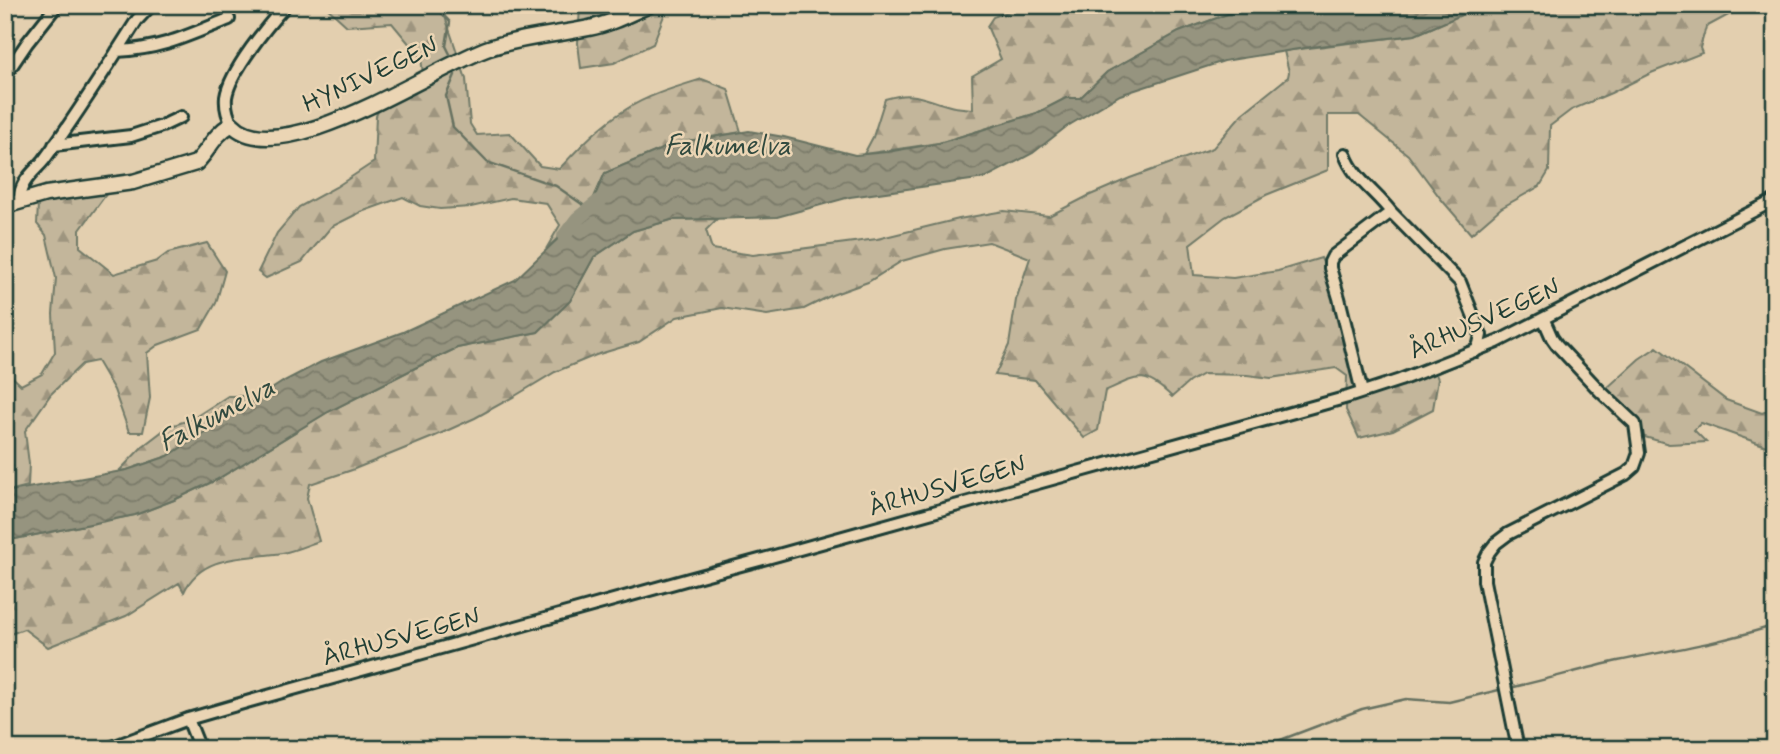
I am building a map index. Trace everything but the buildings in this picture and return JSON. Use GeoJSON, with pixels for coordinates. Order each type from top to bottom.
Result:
{"type":"FeatureCollection","features":[{"type":"Feature","properties":{"kind":"main road","name":"HYNIVEGEN"},"geometry":{"type":"LineString","coordinates":[[232,124],[242,132],[260,137],[319,128],[476,53],[502,44],[598,26],[649,5]]}},
{"type":"Feature","properties":{"kind":"main road"},"geometry":{"type":"LineString","coordinates":[[5,206],[56,192],[133,182],[196,163],[217,135],[232,124]]}},
{"type":"Feature","properties":{"kind":"street"},"geometry":{"type":"LineString","coordinates":[[6,75],[57,5]]}},
{"type":"Feature","properties":{"kind":"street"},"geometry":{"type":"LineString","coordinates":[[20,201],[19,194],[25,182],[54,145],[137,20],[151,5]]}},
{"type":"Feature","properties":{"kind":"street"},"geometry":{"type":"LineString","coordinates":[[232,124],[226,111],[228,90],[239,68],[286,5]]}},
{"type":"Feature","properties":{"kind":"street"},"geometry":{"type":"LineString","coordinates":[[117,51],[141,50],[170,43],[229,19]]}},
{"type":"Feature","properties":{"kind":"street"},"geometry":{"type":"LineString","coordinates":[[54,145],[131,136],[181,117]]}},
{"type":"Feature","properties":{"kind":"street"},"geometry":{"type":"LineString","coordinates":[[1345,154],[1356,174],[1460,282],[1481,335],[1476,351]]}},
{"type":"Feature","properties":{"kind":"street","name":"ÅRHUSVEGEN"},"geometry":{"type":"LineString","coordinates":[[107,749],[188,719],[250,701],[1400,380],[1476,351],[1544,320],[1775,200]]}},
{"type":"Feature","properties":{"kind":"street"},"geometry":{"type":"LineString","coordinates":[[1362,392],[1329,262],[1333,256],[1391,212]]}},
{"type":"Feature","properties":{"kind":"street"},"geometry":{"type":"LineString","coordinates":[[1518,749],[1484,581],[1484,562],[1501,538],[1624,475],[1634,467],[1639,453],[1634,424],[1557,345],[1544,320]]}},
{"type":"Feature","properties":{"kind":"street"},"geometry":{"type":"LineString","coordinates":[[1481,335],[1497,342]]}},
{"type":"Feature","properties":{"kind":"street"},"geometry":{"type":"LineString","coordinates":[[188,719],[201,749]]}},
{"type":"Feature","properties":{"kind":"green space"},"geometry":{"type":"Polygon","coordinates":[[[324,5],[441,5],[466,79],[470,124],[477,135],[510,133],[540,166],[559,169],[598,130],[625,110],[672,88],[702,79],[728,89],[741,132],[676,143],[605,173],[589,209],[546,249],[560,225],[546,203],[511,198],[471,207],[440,209],[420,206],[403,197],[361,212],[331,227],[302,262],[266,278],[258,272],[277,233],[299,207],[374,162],[376,116],[384,97],[423,74],[421,58],[392,23],[347,26],[324,5]]]}},
{"type":"Feature","properties":{"kind":"green space"},"geometry":{"type":"Polygon","coordinates":[[[580,5],[668,5],[653,44],[614,63],[581,68],[578,43],[580,5]]]}},
{"type":"Feature","properties":{"kind":"green space"},"geometry":{"type":"Polygon","coordinates":[[[1026,5],[1256,6],[1179,32],[1107,72],[1080,98],[1066,98],[1037,113],[939,143],[864,154],[873,137],[885,99],[912,95],[953,107],[973,109],[972,76],[1001,59],[987,26],[993,17],[1026,5]]]}},
{"type":"Feature","properties":{"kind":"green space"},"geometry":{"type":"Polygon","coordinates":[[[1484,5],[1747,5],[1706,27],[1700,48],[1702,53],[1571,110],[1550,126],[1549,171],[1540,186],[1501,208],[1471,234],[1408,155],[1359,115],[1328,115],[1328,170],[1266,195],[1225,217],[1190,244],[1194,275],[1233,278],[1278,271],[1321,258],[1336,292],[1359,390],[1562,313],[1436,374],[1438,379],[1433,409],[1393,430],[1359,438],[1346,410],[1347,376],[1336,368],[1271,378],[1203,374],[1172,397],[1147,379],[1133,379],[1105,391],[1098,430],[1084,438],[1035,380],[995,375],[1009,345],[1016,300],[1030,258],[989,242],[945,249],[902,261],[868,282],[804,309],[767,315],[722,308],[677,317],[639,342],[596,355],[555,372],[475,418],[352,470],[310,484],[307,498],[319,541],[287,552],[214,564],[192,579],[184,592],[179,583],[126,616],[48,647],[24,629],[5,636],[5,541],[135,515],[174,500],[216,480],[328,412],[457,348],[538,332],[570,301],[594,257],[633,231],[671,220],[717,219],[706,230],[712,249],[753,255],[877,239],[1004,211],[1049,216],[1130,178],[1213,148],[1242,114],[1288,77],[1284,51],[1415,35],[1484,5]]]}},
{"type":"Feature","properties":{"kind":"green space"},"geometry":{"type":"Polygon","coordinates":[[[110,189],[80,230],[80,247],[114,274],[157,261],[168,253],[207,243],[225,271],[216,303],[201,329],[158,345],[147,353],[150,398],[143,432],[129,432],[114,390],[97,361],[82,364],[51,394],[25,431],[29,464],[28,486],[5,492],[5,370],[21,385],[42,374],[55,352],[53,314],[56,278],[46,235],[37,224],[38,204],[41,198],[110,189]]]}},
{"type":"Feature","properties":{"kind":"green space"},"geometry":{"type":"Polygon","coordinates":[[[1657,347],[1726,400],[1762,413],[1775,408],[1775,449],[1701,423],[1694,430],[1706,442],[1669,444],[1638,435],[1618,418],[1606,389],[1639,359],[1657,347]]]}},
{"type":"Feature","properties":{"kind":"green space"},"geometry":{"type":"Polygon","coordinates":[[[228,396],[262,396],[168,456],[119,471],[143,446],[168,427],[192,419],[228,396]]]}},
{"type":"Feature","properties":{"kind":"water"},"geometry":{"type":"Polygon","coordinates":[[[1262,5],[1484,5],[1415,35],[1311,47],[1224,61],[1120,95],[1066,127],[1033,153],[985,178],[850,197],[777,217],[671,220],[633,231],[594,257],[570,301],[538,332],[457,348],[328,412],[216,480],[174,500],[135,515],[5,541],[5,492],[127,470],[168,456],[284,381],[321,362],[403,332],[515,280],[589,209],[605,173],[676,143],[749,131],[855,155],[939,143],[1037,113],[1066,98],[1080,98],[1107,72],[1179,32],[1233,12],[1262,5]]]}},
{"type":"Feature","properties":{"kind":"waterway"},"geometry":{"type":"LineString","coordinates":[[434,5],[450,22],[446,46],[450,54]]}},
{"type":"Feature","properties":{"kind":"waterway"},"geometry":{"type":"LineString","coordinates":[[455,75],[446,96],[453,127],[487,162],[556,186],[589,209]]}},
{"type":"Feature","properties":{"kind":"waterway","name":"Falkumelva"},"geometry":{"type":"LineString","coordinates":[[564,236],[577,219],[604,197]]}},
{"type":"Feature","properties":{"kind":"waterway"},"geometry":{"type":"LineString","coordinates":[[1509,688],[1618,661],[1717,641],[1775,625]]}},
{"type":"Feature","properties":{"kind":"waterway"},"geometry":{"type":"LineString","coordinates":[[1254,749],[1362,709],[1406,699],[1449,702],[1503,689]]}}]}
